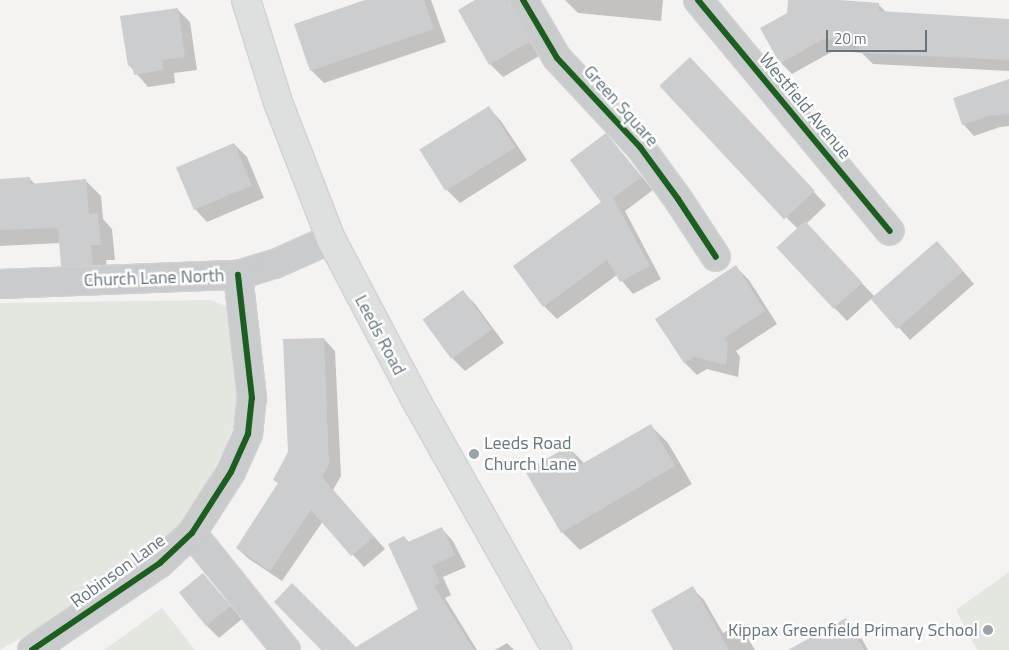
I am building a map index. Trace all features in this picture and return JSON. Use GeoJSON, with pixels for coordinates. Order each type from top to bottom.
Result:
{"type":"FeatureCollection","features":[{"type":"Feature","properties":{"kind":"main road","name":"Leeds Road"},"geometry":{"type":"LineString","coordinates":[[246,0],[279,105],[331,239],[400,371],[558,650]]}},
{"type":"Feature","properties":{"kind":"street","name":"Green Square"},"geometry":{"type":"LineString","coordinates":[[524,0],[557,58],[640,147],[678,199],[716,257]]}},
{"type":"Feature","properties":{"kind":"street","name":"Westfield Avenue"},"geometry":{"type":"LineString","coordinates":[[698,0],[890,231]]}},
{"type":"Feature","properties":{"kind":"street","name":"Church Lane North"},"geometry":{"type":"LineString","coordinates":[[0,284],[238,275],[274,264],[331,239]]}},
{"type":"Feature","properties":{"kind":"street","name":"Robinson Lane"},"geometry":{"type":"LineString","coordinates":[[32,650],[160,563],[192,533],[232,472],[248,434],[252,398],[238,275]]}},
{"type":"Feature","properties":{"kind":"street","name":"Robinson Lane"},"geometry":{"type":"LineString","coordinates":[[192,533],[286,650]]}},
{"type":"Feature","properties":{"kind":"shaded area"},"geometry":{"type":"Polygon","coordinates":[[[211,300],[233,309],[238,402],[234,424],[227,444],[202,493],[174,534],[51,621],[0,650],[0,303],[211,300]]]}},
{"type":"Feature","properties":{"kind":"shaded area","name":"Kippax Greenfield Primary School"},"geometry":{"type":"Polygon","coordinates":[[[1009,572],[1009,650],[977,650],[956,610],[1009,572]]]}},
{"type":"Feature","properties":{"kind":"shaded area"},"geometry":{"type":"Polygon","coordinates":[[[162,608],[195,650],[104,650],[162,608]]]}},
{"type":"Feature","properties":{"kind":"building"},"geometry":{"type":"Polygon","coordinates":[[[365,0],[424,0],[434,29],[310,71],[294,24],[365,0]]]}},
{"type":"Feature","properties":{"kind":"building"},"geometry":{"type":"Polygon","coordinates":[[[475,0],[507,0],[529,42],[489,65],[458,10],[475,0]]]}},
{"type":"Feature","properties":{"kind":"building"},"geometry":{"type":"Polygon","coordinates":[[[788,0],[840,0],[879,3],[879,11],[1009,19],[1009,60],[860,53],[857,42],[823,39],[780,64],[760,28],[787,13],[788,0]]]}},
{"type":"Feature","properties":{"kind":"building"},"geometry":{"type":"Polygon","coordinates":[[[178,8],[185,57],[162,60],[163,70],[134,75],[132,65],[128,66],[120,16],[178,8]]]}},
{"type":"Feature","properties":{"kind":"building"},"geometry":{"type":"Polygon","coordinates":[[[690,57],[815,191],[784,219],[659,86],[690,57]]]}},
{"type":"Feature","properties":{"kind":"building"},"geometry":{"type":"Polygon","coordinates":[[[1009,79],[1009,114],[988,116],[962,125],[953,98],[1009,79]]]}},
{"type":"Feature","properties":{"kind":"building"},"geometry":{"type":"Polygon","coordinates":[[[489,106],[515,148],[445,191],[419,149],[489,106]]]}},
{"type":"Feature","properties":{"kind":"building"},"geometry":{"type":"Polygon","coordinates":[[[606,133],[642,177],[613,198],[650,266],[620,282],[607,260],[543,307],[513,266],[601,202],[570,160],[606,133]]]}},
{"type":"Feature","properties":{"kind":"building"},"geometry":{"type":"Polygon","coordinates":[[[234,143],[252,185],[194,210],[176,168],[234,143]]]}},
{"type":"Feature","properties":{"kind":"building"},"geometry":{"type":"Polygon","coordinates":[[[30,177],[30,184],[86,179],[89,214],[98,213],[101,245],[91,245],[93,265],[61,266],[58,228],[0,230],[0,179],[30,177]]]}},
{"type":"Feature","properties":{"kind":"building"},"geometry":{"type":"Polygon","coordinates":[[[805,221],[862,282],[834,309],[776,248],[805,221]]]}},
{"type":"Feature","properties":{"kind":"building"},"geometry":{"type":"Polygon","coordinates":[[[937,241],[963,271],[897,329],[871,299],[937,241]]]}},
{"type":"Feature","properties":{"kind":"building"},"geometry":{"type":"Polygon","coordinates":[[[736,265],[765,311],[724,338],[728,343],[726,365],[694,357],[684,363],[655,319],[736,265]]]}},
{"type":"Feature","properties":{"kind":"building"},"geometry":{"type":"Polygon","coordinates":[[[463,290],[492,330],[451,359],[423,319],[463,290]]]}},
{"type":"Feature","properties":{"kind":"building"},"geometry":{"type":"Polygon","coordinates":[[[324,338],[329,464],[322,477],[374,537],[351,556],[311,510],[270,571],[236,548],[278,483],[273,480],[288,452],[283,339],[324,338]]]}},
{"type":"Feature","properties":{"kind":"building"},"geometry":{"type":"Polygon","coordinates":[[[651,424],[675,466],[561,533],[525,471],[569,446],[580,465],[651,424]]]}},
{"type":"Feature","properties":{"kind":"building"},"geometry":{"type":"Polygon","coordinates":[[[442,527],[455,555],[432,566],[440,583],[434,586],[474,650],[321,650],[274,602],[292,583],[356,647],[418,609],[388,544],[404,536],[408,542],[442,527]]]}},
{"type":"Feature","properties":{"kind":"building"},"geometry":{"type":"Polygon","coordinates":[[[203,573],[230,606],[206,626],[179,593],[203,573]]]}},
{"type":"Feature","properties":{"kind":"building"},"geometry":{"type":"Polygon","coordinates":[[[693,586],[729,650],[673,650],[651,610],[693,586]]]}},
{"type":"Feature","properties":{"kind":"building"},"geometry":{"type":"Polygon","coordinates":[[[846,618],[864,650],[788,650],[846,618]]]}},
{"type":"Feature","properties":{"kind":"cycle path"},"geometry":{"type":"LineString","coordinates":[[523,0],[557,58],[640,147],[678,199],[716,257]]}},
{"type":"Feature","properties":{"kind":"cycle path"},"geometry":{"type":"LineString","coordinates":[[698,0],[890,231]]}},
{"type":"Feature","properties":{"kind":"cycle path"},"geometry":{"type":"LineString","coordinates":[[32,650],[160,563],[192,533],[231,472],[248,434],[252,398],[238,275]]}},
{"type":"Feature","properties":{"kind":"place","name":"Leeds Road Church Lane"},"geometry":{"type":"Point","coordinates":[474,454]}},
{"type":"Feature","properties":{"kind":"place","name":"Kippax Greenfield Primary School"},"geometry":{"type":"Point","coordinates":[988,630]}}]}
